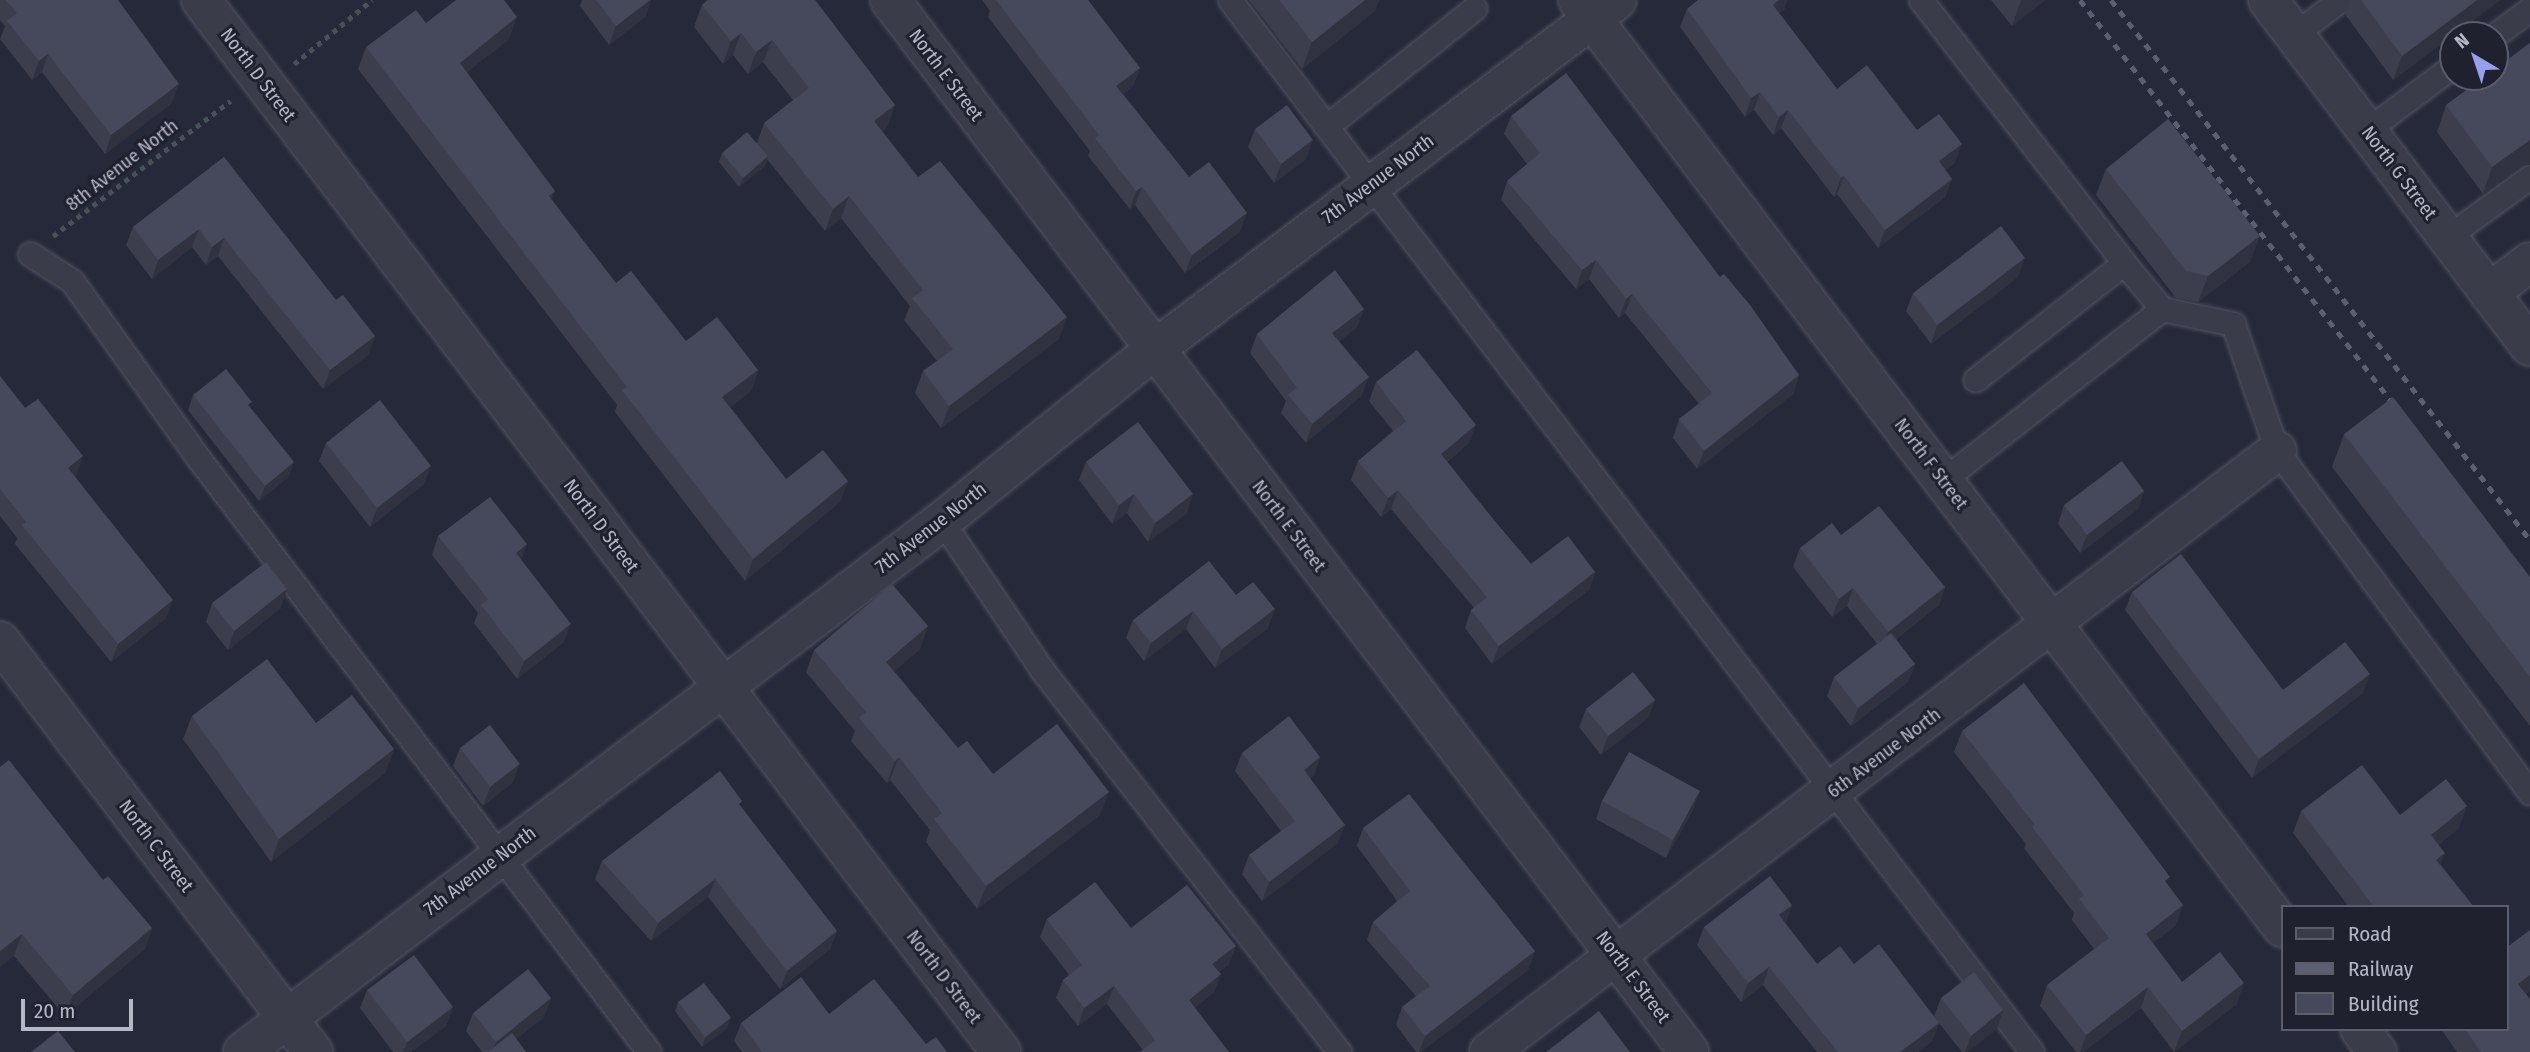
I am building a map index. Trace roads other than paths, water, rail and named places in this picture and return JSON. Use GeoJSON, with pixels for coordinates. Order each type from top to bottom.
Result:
{"type":"FeatureCollection","features":[{"type":"Feature","properties":{"kind":"street","name":"North D Street"},"geometry":{"type":"LineString","coordinates":[[201,0],[1001,1052]]}},
{"type":"Feature","properties":{"kind":"street","name":"North E Street"},"geometry":{"type":"LineString","coordinates":[[890,0],[1689,1052]]}},
{"type":"Feature","properties":{"kind":"street","name":"North G Street"},"geometry":{"type":"LineString","coordinates":[[2268,0],[2530,346]]}},
{"type":"Feature","properties":{"kind":"street","name":"7th Avenue North"},"geometry":{"type":"LineString","coordinates":[[243,1052],[942,521],[1154,350],[1371,184],[1596,6]]}},
{"type":"Feature","properties":{"kind":"street","name":"North F Street"},"geometry":{"type":"LineString","coordinates":[[1596,6],[1943,480],[2282,927]]}},
{"type":"Feature","properties":{"kind":"street"},"geometry":{"type":"LineString","coordinates":[[2489,293],[2530,262]]}},
{"type":"Feature","properties":{"kind":"street","name":"6th Avenue North"},"geometry":{"type":"LineString","coordinates":[[1489,1052],[2277,451]]}},
{"type":"Feature","properties":{"kind":"street","name":"North C Street"},"geometry":{"type":"LineString","coordinates":[[0,641],[313,1052]]}},
{"type":"Feature","properties":{"kind":"street"},"geometry":{"type":"LineString","coordinates":[[2361,1031],[2377,1052]]}},
{"type":"Feature","properties":{"kind":"lane"},"geometry":{"type":"LineString","coordinates":[[1230,0],[2032,1052]]}},
{"type":"Feature","properties":{"kind":"lane"},"geometry":{"type":"LineString","coordinates":[[1921,0],[2162,309],[2233,324],[2277,451],[2530,793]]}},
{"type":"Feature","properties":{"kind":"lane"},"geometry":{"type":"LineString","coordinates":[[2295,34],[2340,0]]}},
{"type":"Feature","properties":{"kind":"lane"},"geometry":{"type":"LineString","coordinates":[[1327,127],[1475,8]]}},
{"type":"Feature","properties":{"kind":"lane"},"geometry":{"type":"LineString","coordinates":[[2509,25],[2530,9]]}},
{"type":"Feature","properties":{"kind":"lane"},"geometry":{"type":"LineString","coordinates":[[2366,131],[2439,76]]}},
{"type":"Feature","properties":{"kind":"lane"},"geometry":{"type":"LineString","coordinates":[[2447,237],[2530,177]]}},
{"type":"Feature","properties":{"kind":"lane"},"geometry":{"type":"LineString","coordinates":[[30,254],[72,281],[196,455],[649,1052]]}},
{"type":"Feature","properties":{"kind":"lane"},"geometry":{"type":"LineString","coordinates":[[1975,380],[2124,263]]}},
{"type":"Feature","properties":{"kind":"lane"},"geometry":{"type":"LineString","coordinates":[[1943,480],[2162,309]]}},
{"type":"Feature","properties":{"kind":"lane"},"geometry":{"type":"LineString","coordinates":[[942,521],[1042,670],[1339,1052]]}},
{"type":"Feature","properties":{"kind":"railway"},"geometry":{"type":"LineString","coordinates":[[2080,0],[2402,415]]}},
{"type":"Feature","properties":{"kind":"railway"},"geometry":{"type":"LineString","coordinates":[[2111,0],[2530,540]]}}]}
